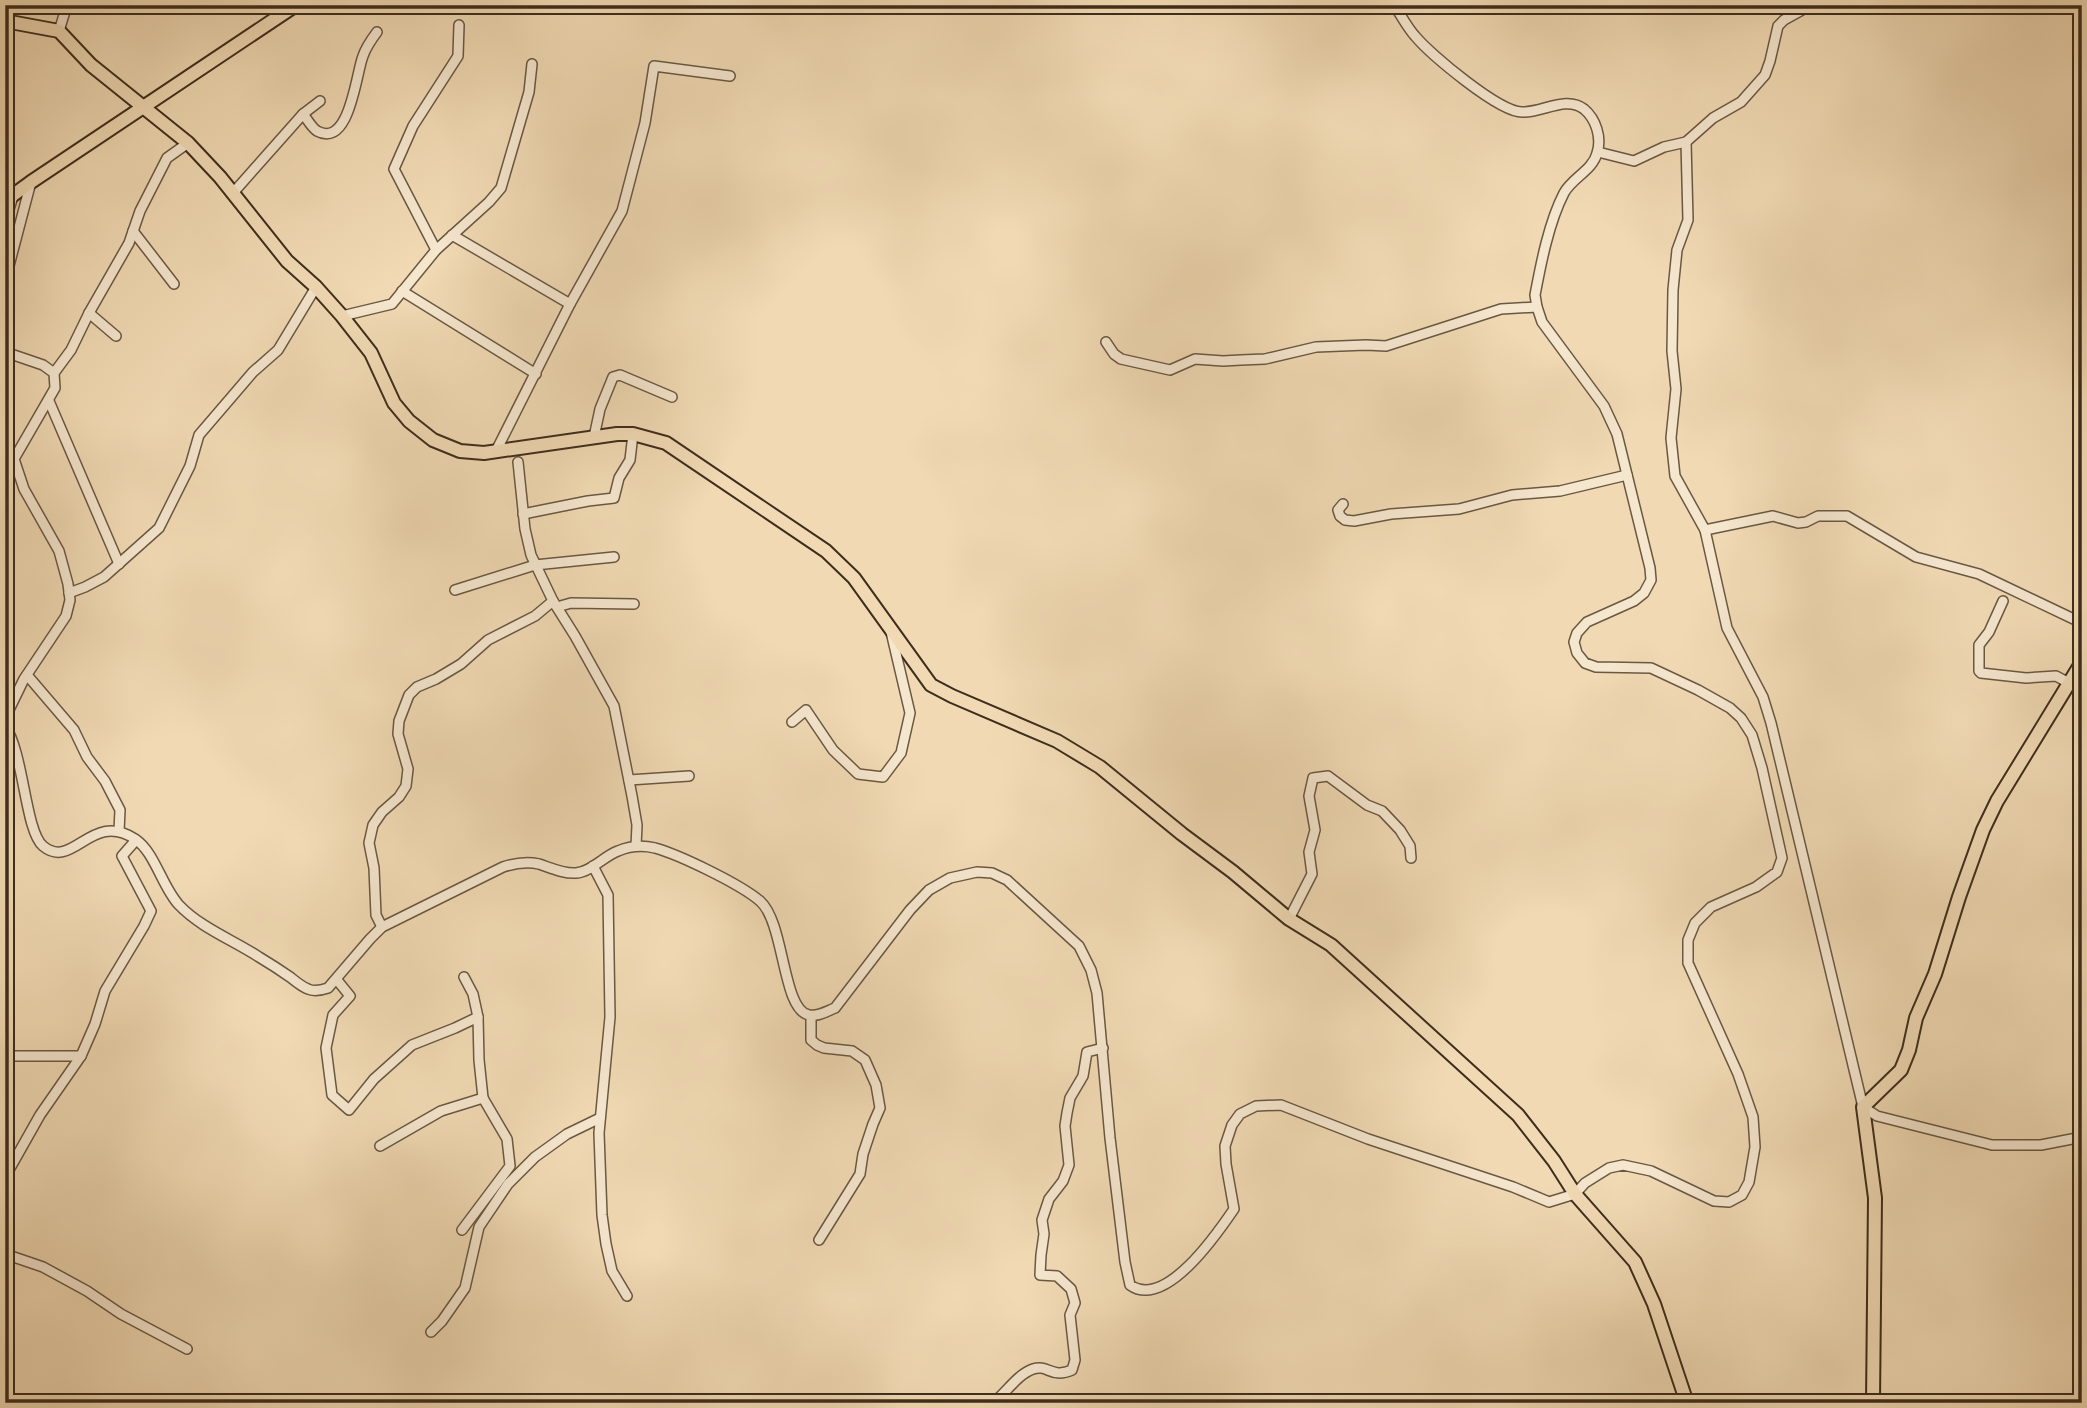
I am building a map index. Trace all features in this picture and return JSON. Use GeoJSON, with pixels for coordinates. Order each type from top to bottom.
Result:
{"type":"FeatureCollection","features":[{"type":"Feature","properties":{"kind":"main road"},"geometry":{"type":"LineString","coordinates":[[9,199],[296,5]]}},
{"type":"Feature","properties":{"kind":"main road"},"geometry":{"type":"LineString","coordinates":[[5,21],[59,31],[92,65],[188,144],[233,193],[287,261],[316,287],[342,316],[370,353],[394,403],[409,421],[433,440],[460,451],[484,453],[633,433],[666,443],[825,551],[855,578],[931,685],[1057,741],[1100,767],[1289,919],[1331,945],[1518,1115],[1554,1161],[1575,1194],[1635,1262],[1654,1304],[1687,1403]]}},
{"type":"Feature","properties":{"kind":"main road"},"geometry":{"type":"LineString","coordinates":[[1873,1403],[1875,1198],[1863,1107],[1901,1070],[1916,1018],[1935,974],[1983,830],[1997,801],[2082,662]]}},
{"type":"Feature","properties":{"kind":"street"},"geometry":{"type":"LineString","coordinates":[[59,31],[67,5]]}},
{"type":"Feature","properties":{"kind":"street"},"geometry":{"type":"LineString","coordinates":[[5,726],[18,755],[35,833],[42,845],[52,851],[64,852],[104,831],[119,831],[136,840],[145,848],[178,905],[307,989],[328,988],[337,981],[382,927],[503,867],[520,862],[576,873],[617,851],[636,846],[656,848],[692,863],[746,890],[763,903],[770,913],[779,941],[793,1001],[801,1011],[811,1016],[835,1008],[910,909],[929,890],[950,878],[977,872],[992,873],[1007,880],[1079,946],[1090,970],[1097,993],[1125,1262],[1130,1285],[1143,1292],[1172,1282],[1234,1209],[1225,1146],[1231,1125],[1240,1114],[1256,1106],[1281,1105],[1368,1139],[1513,1187],[1549,1202],[1575,1194],[1585,1183],[1609,1168],[1623,1165],[1651,1171],[1714,1201],[1729,1202],[1742,1195],[1749,1182],[1755,1147],[1753,1117],[1738,1074],[1688,963],[1688,940],[1695,923],[1711,907],[1756,887],[1777,872],[1782,858],[1762,768],[1752,734],[1741,718],[1730,708],[1698,690],[1651,668],[1596,667],[1585,663],[1577,653],[1574,642],[1577,633],[1587,622],[1634,601],[1644,593],[1651,580],[1648,553],[1617,434],[1604,406],[1542,322],[1535,295],[1554,218],[1564,192],[1593,162],[1598,152],[1594,121],[1584,109],[1573,104],[1521,113],[1508,110],[1429,50],[1414,35],[1394,5]]}},
{"type":"Feature","properties":{"kind":"street"},"geometry":{"type":"LineString","coordinates":[[1598,152],[1634,161],[1664,147],[1686,142],[1713,118],[1741,102],[1765,75],[1778,26],[1801,9],[1802,5]]}},
{"type":"Feature","properties":{"kind":"street"},"geometry":{"type":"LineString","coordinates":[[436,250],[394,169],[413,126],[458,56],[459,25]]}},
{"type":"Feature","properties":{"kind":"street"},"geometry":{"type":"LineString","coordinates":[[303,114],[316,131],[325,133],[336,131],[345,122],[363,55],[377,32]]}},
{"type":"Feature","properties":{"kind":"street"},"geometry":{"type":"LineString","coordinates":[[342,316],[392,304],[436,250],[502,188],[529,92],[532,64]]}},
{"type":"Feature","properties":{"kind":"street"},"geometry":{"type":"LineString","coordinates":[[496,452],[570,304],[622,211],[645,123],[654,66],[730,76]]}},
{"type":"Feature","properties":{"kind":"street"},"geometry":{"type":"LineString","coordinates":[[233,193],[303,114],[320,101]]}},
{"type":"Feature","properties":{"kind":"street"},"geometry":{"type":"LineString","coordinates":[[1686,142],[1688,220],[1677,250],[1672,290],[1672,351],[1676,390],[1671,438],[1675,476],[1705,530],[1727,628],[1763,697],[1779,752],[1863,1107],[1877,1116],[1992,1145],[2041,1145],[2082,1137]]}},
{"type":"Feature","properties":{"kind":"street"},"geometry":{"type":"LineString","coordinates":[[5,718],[27,675],[66,616],[70,600],[59,551],[24,489],[14,459],[49,401],[55,388],[54,373],[71,350],[129,243],[140,211],[167,158],[188,144]]}},
{"type":"Feature","properties":{"kind":"street"},"geometry":{"type":"LineString","coordinates":[[5,281],[32,182]]}},
{"type":"Feature","properties":{"kind":"street"},"geometry":{"type":"LineString","coordinates":[[5,223],[9,199]]}},
{"type":"Feature","properties":{"kind":"street"},"geometry":{"type":"LineString","coordinates":[[133,231],[174,284]]}},
{"type":"Feature","properties":{"kind":"street"},"geometry":{"type":"LineString","coordinates":[[452,236],[570,304]]}},
{"type":"Feature","properties":{"kind":"street"},"geometry":{"type":"LineString","coordinates":[[69,593],[104,577],[159,528],[190,466],[199,435],[253,372],[278,350],[316,287]]}},
{"type":"Feature","properties":{"kind":"street"},"geometry":{"type":"LineString","coordinates":[[402,291],[536,374]]}},
{"type":"Feature","properties":{"kind":"street"},"geometry":{"type":"LineString","coordinates":[[1106,342],[1121,359],[1170,370],[1195,359],[1265,359],[1315,348],[1386,346],[1501,309],[1537,307]]}},
{"type":"Feature","properties":{"kind":"street"},"geometry":{"type":"LineString","coordinates":[[89,313],[116,336]]}},
{"type":"Feature","properties":{"kind":"street"},"geometry":{"type":"LineString","coordinates":[[5,352],[43,365],[54,373]]}},
{"type":"Feature","properties":{"kind":"street"},"geometry":{"type":"LineString","coordinates":[[594,437],[600,409],[613,377],[620,375],[672,397]]}},
{"type":"Feature","properties":{"kind":"street"},"geometry":{"type":"LineString","coordinates":[[49,401],[118,564]]}},
{"type":"Feature","properties":{"kind":"street"},"geometry":{"type":"LineString","coordinates":[[523,514],[614,498],[619,478],[630,460],[633,433]]}},
{"type":"Feature","properties":{"kind":"street"},"geometry":{"type":"LineString","coordinates":[[518,462],[523,514],[531,555],[555,604],[576,636],[614,706],[637,825],[636,846]]}},
{"type":"Feature","properties":{"kind":"street"},"geometry":{"type":"LineString","coordinates":[[1343,504],[1338,510],[1340,516],[1354,521],[1391,514],[1459,509],[1511,495],[1560,491],[1627,475]]}},
{"type":"Feature","properties":{"kind":"street"},"geometry":{"type":"LineString","coordinates":[[1705,530],[1773,516],[1798,523],[1818,516],[1847,516],[1916,557],[1979,574],[2082,623]]}},
{"type":"Feature","properties":{"kind":"street"},"geometry":{"type":"LineString","coordinates":[[455,590],[535,565],[614,557]]}},
{"type":"Feature","properties":{"kind":"street"},"geometry":{"type":"LineString","coordinates":[[2003,601],[1989,632],[1979,645],[1979,671],[2026,678],[2056,676],[2069,682]]}},
{"type":"Feature","properties":{"kind":"street"},"geometry":{"type":"LineString","coordinates":[[382,927],[376,915],[374,868],[369,844],[373,825],[406,786],[408,769],[398,734],[399,721],[410,695],[417,687],[461,664],[488,640],[555,604],[634,604]]}},
{"type":"Feature","properties":{"kind":"street"},"geometry":{"type":"LineString","coordinates":[[792,722],[806,710],[833,750],[858,774],[883,777],[901,753],[910,713],[889,624]]}},
{"type":"Feature","properties":{"kind":"street"},"geometry":{"type":"LineString","coordinates":[[27,675],[74,730],[87,757],[105,782],[120,810],[119,831]]}},
{"type":"Feature","properties":{"kind":"street"},"geometry":{"type":"LineString","coordinates":[[629,780],[689,776]]}},
{"type":"Feature","properties":{"kind":"street"},"geometry":{"type":"LineString","coordinates":[[1289,919],[1312,874],[1308,852],[1315,830],[1309,796],[1313,778],[1328,776],[1367,805],[1382,811],[1405,838],[1411,858]]}},
{"type":"Feature","properties":{"kind":"street"},"geometry":{"type":"LineString","coordinates":[[5,1177],[40,1115],[81,1056],[105,991],[151,911],[122,856],[136,840]]}},
{"type":"Feature","properties":{"kind":"street"},"geometry":{"type":"LineString","coordinates":[[593,866],[608,895],[610,1017],[599,1133],[602,1215],[612,1271],[627,1296]]}},
{"type":"Feature","properties":{"kind":"street"},"geometry":{"type":"LineString","coordinates":[[463,1230],[510,1166],[508,1139],[483,1098],[478,1017],[464,977]]}},
{"type":"Feature","properties":{"kind":"street"},"geometry":{"type":"LineString","coordinates":[[337,981],[350,996],[333,1015],[326,1048],[332,1096],[348,1110],[374,1079],[412,1045],[478,1017]]}},
{"type":"Feature","properties":{"kind":"street"},"geometry":{"type":"LineString","coordinates":[[811,1016],[811,1040],[817,1045],[852,1051],[865,1060],[876,1085],[880,1108],[863,1154],[860,1174],[819,1240]]}},
{"type":"Feature","properties":{"kind":"street"},"geometry":{"type":"LineString","coordinates":[[993,1403],[1032,1369],[1043,1368],[1055,1374],[1072,1370],[1074,1360],[1070,1315],[1075,1303],[1071,1289],[1057,1276],[1041,1275],[1044,1234],[1042,1220],[1049,1199],[1063,1181],[1069,1165],[1065,1126],[1070,1098],[1083,1076],[1087,1052],[1103,1048]]}},
{"type":"Feature","properties":{"kind":"street"},"geometry":{"type":"LineString","coordinates":[[5,1056],[81,1056]]}},
{"type":"Feature","properties":{"kind":"street"},"geometry":{"type":"LineString","coordinates":[[380,1146],[441,1111],[483,1098]]}},
{"type":"Feature","properties":{"kind":"street"},"geometry":{"type":"LineString","coordinates":[[431,1332],[465,1288],[479,1227],[508,1184],[536,1157],[567,1133],[600,1118]]}},
{"type":"Feature","properties":{"kind":"street"},"geometry":{"type":"LineString","coordinates":[[5,1254],[43,1267],[87,1291],[121,1314],[187,1349]]}}]}
